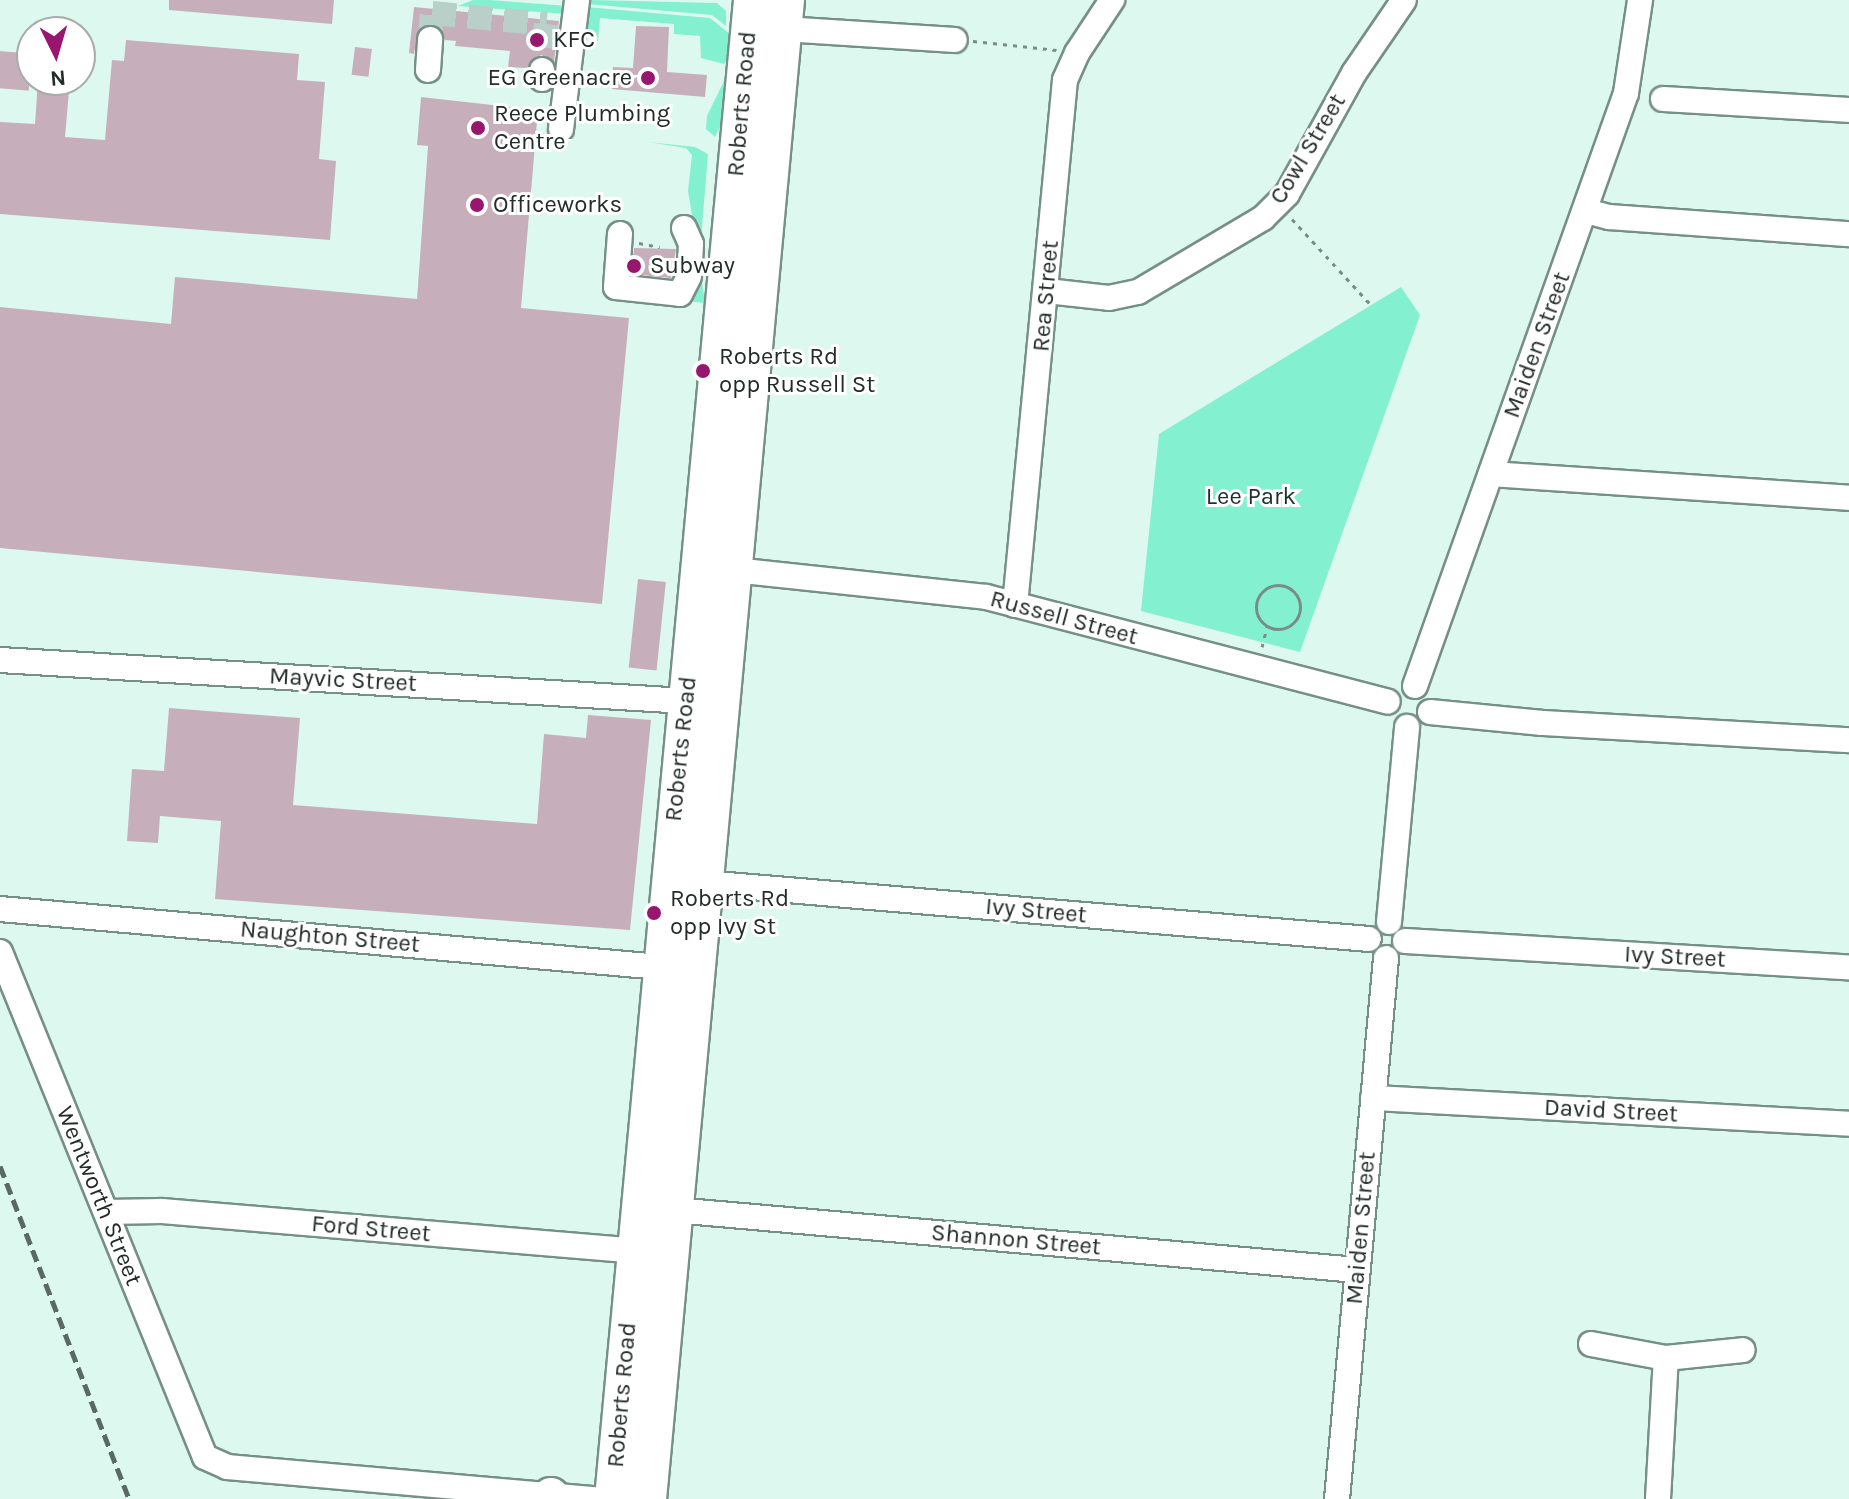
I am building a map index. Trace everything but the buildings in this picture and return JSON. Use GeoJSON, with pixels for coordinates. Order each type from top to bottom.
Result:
{"type":"FeatureCollection","features":[{"type":"Feature","properties":{"kind":"highway","name":"Roberts Road"},"geometry":{"type":"LineString","coordinates":[[613,1499],[752,0]]}},
{"type":"Feature","properties":{"kind":"highway","name":"Roberts Road"},"geometry":{"type":"LineString","coordinates":[[648,1499],[785,14]]}},
{"type":"Feature","properties":{"kind":"street"},"geometry":{"type":"LineString","coordinates":[[561,129],[577,0]]}},
{"type":"Feature","properties":{"kind":"street","name":"Rea Street"},"geometry":{"type":"LineString","coordinates":[[1015,605],[1065,80],[1077,53],[1112,0]]}},
{"type":"Feature","properties":{"kind":"street","name":"Cowl Street"},"geometry":{"type":"LineString","coordinates":[[1047,291],[1109,298],[1138,292],[1277,206],[1354,73],[1404,0]]}},
{"type":"Feature","properties":{"kind":"street","name":"Maiden Street"},"geometry":{"type":"LineString","coordinates":[[1415,686],[1586,211],[1632,72],[1640,0]]}},
{"type":"Feature","properties":{"kind":"street"},"geometry":{"type":"LineString","coordinates":[[785,14],[955,40]]}},
{"type":"Feature","properties":{"kind":"street"},"geometry":{"type":"LineString","coordinates":[[428,70],[430,39]]}},
{"type":"Feature","properties":{"kind":"street"},"geometry":{"type":"LineString","coordinates":[[1663,99],[1849,110]]}},
{"type":"Feature","properties":{"kind":"street"},"geometry":{"type":"LineString","coordinates":[[1586,211],[1609,217],[1849,234]]}},
{"type":"Feature","properties":{"kind":"street"},"geometry":{"type":"LineString","coordinates":[[626,234],[616,287],[680,294],[689,270],[691,244],[684,228]]}},
{"type":"Feature","properties":{"kind":"street"},"geometry":{"type":"LineString","coordinates":[[1491,474],[1849,498]]}},
{"type":"Feature","properties":{"kind":"street","name":"Russell Street"},"geometry":{"type":"LineString","coordinates":[[734,570],[944,590],[1015,605],[1388,702]]}},
{"type":"Feature","properties":{"kind":"street","name":"Mayvic Street"},"geometry":{"type":"LineString","coordinates":[[0,660],[686,701]]}},
{"type":"Feature","properties":{"kind":"street"},"geometry":{"type":"LineString","coordinates":[[1415,686],[1428,696],[1430,712],[1422,723],[1407,727],[1392,719],[1388,702],[1398,688],[1415,686]]}},
{"type":"Feature","properties":{"kind":"street"},"geometry":{"type":"LineString","coordinates":[[1430,712],[1542,723],[1849,740]]}},
{"type":"Feature","properties":{"kind":"street"},"geometry":{"type":"LineString","coordinates":[[1389,922],[1407,727]]}},
{"type":"Feature","properties":{"kind":"street","name":"Ivy Street"},"geometry":{"type":"LineString","coordinates":[[704,883],[1369,939]]}},
{"type":"Feature","properties":{"kind":"street","name":"Naughton Street"},"geometry":{"type":"LineString","coordinates":[[0,909],[660,967]]}},
{"type":"Feature","properties":{"kind":"street"},"geometry":{"type":"LineString","coordinates":[[1389,922],[1399,926],[1405,941],[1401,951],[1386,958],[1372,949],[1369,939],[1378,924],[1389,922]]}},
{"type":"Feature","properties":{"kind":"street","name":"Ivy Street"},"geometry":{"type":"LineString","coordinates":[[1405,941],[1849,967]]}},
{"type":"Feature","properties":{"kind":"street","name":"Wentworth Street"},"geometry":{"type":"LineString","coordinates":[[0,952],[195,1441],[205,1457],[227,1467],[474,1494]]}},
{"type":"Feature","properties":{"kind":"street","name":"Maiden Street"},"geometry":{"type":"LineString","coordinates":[[1337,1499],[1386,958]]}},
{"type":"Feature","properties":{"kind":"street","name":"David Street"},"geometry":{"type":"LineString","coordinates":[[1373,1098],[1849,1124]]}},
{"type":"Feature","properties":{"kind":"street","name":"Shannon Street"},"geometry":{"type":"LineString","coordinates":[[674,1210],[1357,1270]]}},
{"type":"Feature","properties":{"kind":"street","name":"Ford Street"},"geometry":{"type":"LineString","coordinates":[[106,1212],[162,1211],[635,1251]]}},
{"type":"Feature","properties":{"kind":"street"},"geometry":{"type":"LineString","coordinates":[[1591,1344],[1666,1358],[1743,1350]]}},
{"type":"Feature","properties":{"kind":"street"},"geometry":{"type":"LineString","coordinates":[[1658,1499],[1666,1358]]}},
{"type":"Feature","properties":{"kind":"street"},"geometry":{"type":"LineString","coordinates":[[474,1494],[595,1499]]}},
{"type":"Feature","properties":{"kind":"path"},"geometry":{"type":"LineString","coordinates":[[955,40],[1077,53]]}},
{"type":"Feature","properties":{"kind":"path"},"geometry":{"type":"LineString","coordinates":[[1277,206],[1371,305]]}},
{"type":"Feature","properties":{"kind":"path"},"geometry":{"type":"LineString","coordinates":[[626,234],[632,242],[642,246],[660,247]]}},
{"type":"Feature","properties":{"kind":"path"},"geometry":{"type":"LineString","coordinates":[[1281,586],[1297,597],[1299,611],[1288,627],[1267,626],[1258,615],[1257,601],[1266,589],[1281,586]]}},
{"type":"Feature","properties":{"kind":"green space"},"geometry":{"type":"Polygon","coordinates":[[[473,0],[568,6],[567,14],[458,6],[473,0]]]}},
{"type":"Feature","properties":{"kind":"green space"},"geometry":{"type":"Polygon","coordinates":[[[590,0],[717,3],[726,11],[726,26],[712,15],[587,4],[590,0]]]}},
{"type":"Feature","properties":{"kind":"green space"},"geometry":{"type":"Polygon","coordinates":[[[586,7],[710,18],[730,34],[727,61],[724,64],[701,58],[700,36],[674,34],[674,24],[600,18],[598,41],[591,40],[584,30],[586,7]]]}},
{"type":"Feature","properties":{"kind":"green space"},"geometry":{"type":"Polygon","coordinates":[[[724,81],[722,123],[715,137],[706,129],[707,116],[724,81]]]}},
{"type":"Feature","properties":{"kind":"green space"},"geometry":{"type":"Polygon","coordinates":[[[648,142],[695,147],[708,154],[699,263],[705,303],[686,301],[696,239],[688,191],[692,155],[686,148],[648,142]]]}},
{"type":"Feature","properties":{"kind":"green space","name":"Lee Park"},"geometry":{"type":"Polygon","coordinates":[[[1401,287],[1420,315],[1300,652],[1141,611],[1159,434],[1401,287]]]}},
{"type":"Feature","properties":{"kind":"tunnel"},"geometry":{"type":"LineString","coordinates":[[430,39],[432,13],[546,24],[542,70]]}},
{"type":"Feature","properties":{"kind":"railway"},"geometry":{"type":"LineString","coordinates":[[0,1166],[129,1499]]}},
{"type":"Feature","properties":{"kind":"place","name":"KFC"},"geometry":{"type":"Point","coordinates":[537,40]}},
{"type":"Feature","properties":{"kind":"place","name":"EG Greenacre"},"geometry":{"type":"Point","coordinates":[648,78]}},
{"type":"Feature","properties":{"kind":"place","name":"Reece Plumbing Centre"},"geometry":{"type":"Point","coordinates":[478,128]}},
{"type":"Feature","properties":{"kind":"place","name":"Officeworks"},"geometry":{"type":"Point","coordinates":[477,205]}},
{"type":"Feature","properties":{"kind":"place","name":"Subway"},"geometry":{"type":"Point","coordinates":[634,266]}},
{"type":"Feature","properties":{"kind":"place","name":"Roberts Rd opp Russell St"},"geometry":{"type":"Point","coordinates":[703,371]}},
{"type":"Feature","properties":{"kind":"place","name":"Roberts Rd opp Ivy St"},"geometry":{"type":"Point","coordinates":[654,913]}}]}
